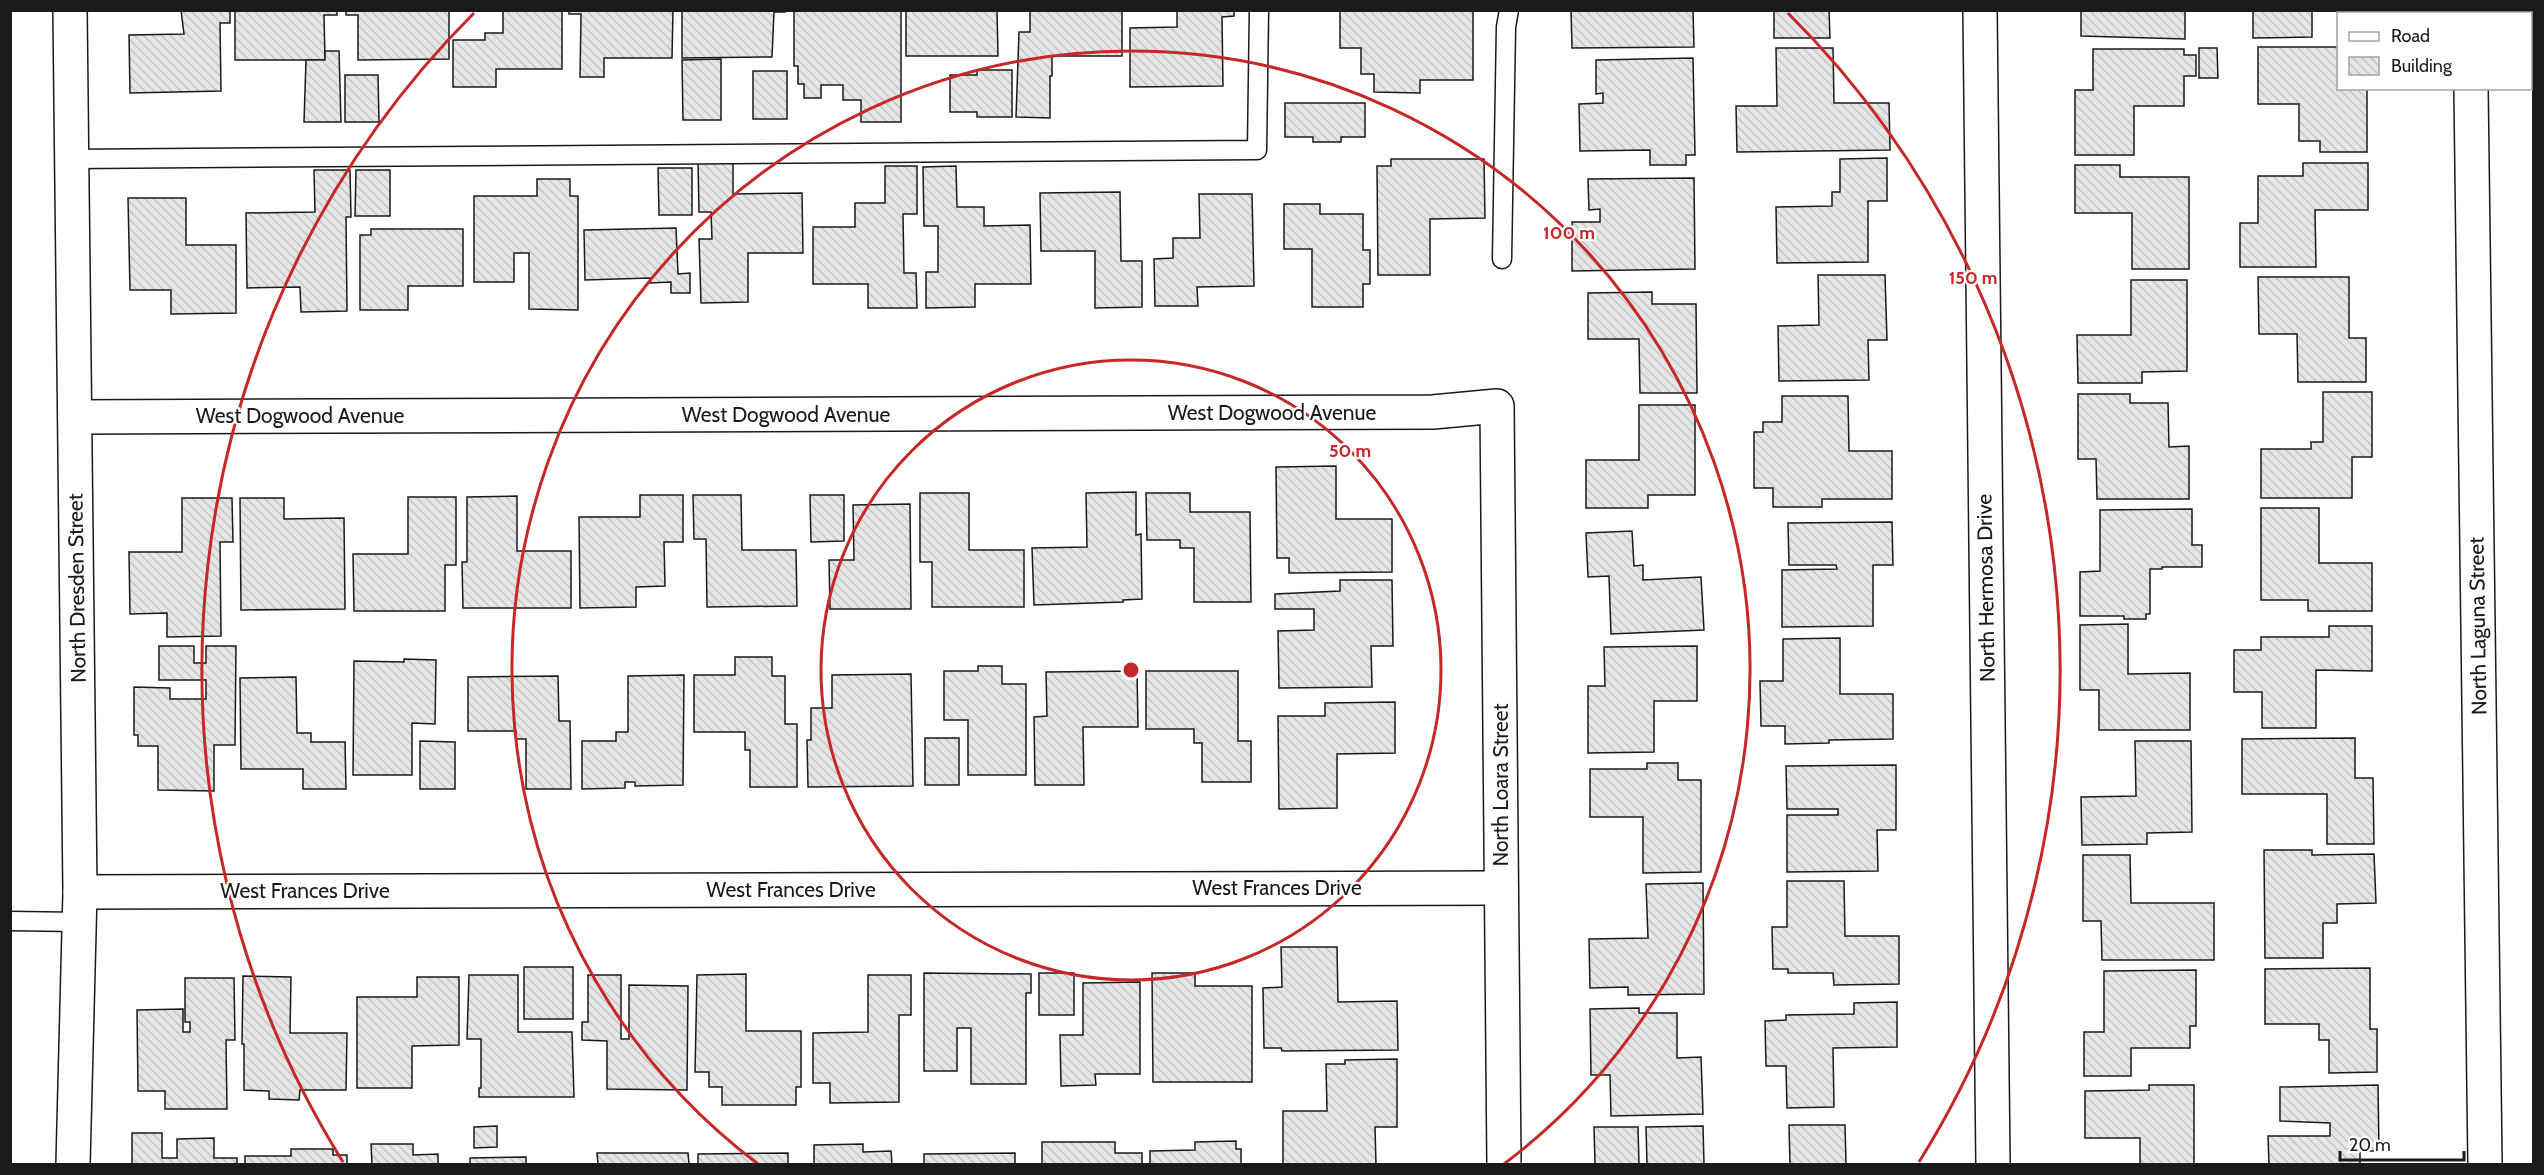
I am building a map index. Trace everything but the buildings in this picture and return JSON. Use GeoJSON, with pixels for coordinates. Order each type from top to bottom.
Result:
{"type":"FeatureCollection","features":[{"type":"Feature","properties":{"kind":"street","name":"North Dresden Street"},"geometry":{"type":"LineString","coordinates":[[70,10],[79,907],[73,1164]]}},
{"type":"Feature","properties":{"kind":"street","name":"North Hermosa Drive"},"geometry":{"type":"LineString","coordinates":[[1980,10],[1993,1164]]}},
{"type":"Feature","properties":{"kind":"street","name":"North Laguna Street"},"geometry":{"type":"LineString","coordinates":[[2471,90],[2485,1164]]}},
{"type":"Feature","properties":{"kind":"street","name":"West Dogwood Avenue"},"geometry":{"type":"LineString","coordinates":[[75,417],[1432,412],[1497,406]]}},
{"type":"Feature","properties":{"kind":"street","name":"North Loara Street"},"geometry":{"type":"LineString","coordinates":[[1497,406],[1504,1164]]}},
{"type":"Feature","properties":{"kind":"street","name":"West Frances Drive"},"geometry":{"type":"LineString","coordinates":[[79,907],[1501,888]]}},
{"type":"Feature","properties":{"kind":"lane"},"geometry":{"type":"LineString","coordinates":[[72,159],[1257,150],[1259,10]]}},
{"type":"Feature","properties":{"kind":"lane"},"geometry":{"type":"LineString","coordinates":[[1502,259],[1506,27],[1509,10]]}},
{"type":"Feature","properties":{"kind":"lane"},"geometry":{"type":"LineString","coordinates":[[10,921],[79,907]]}}]}
